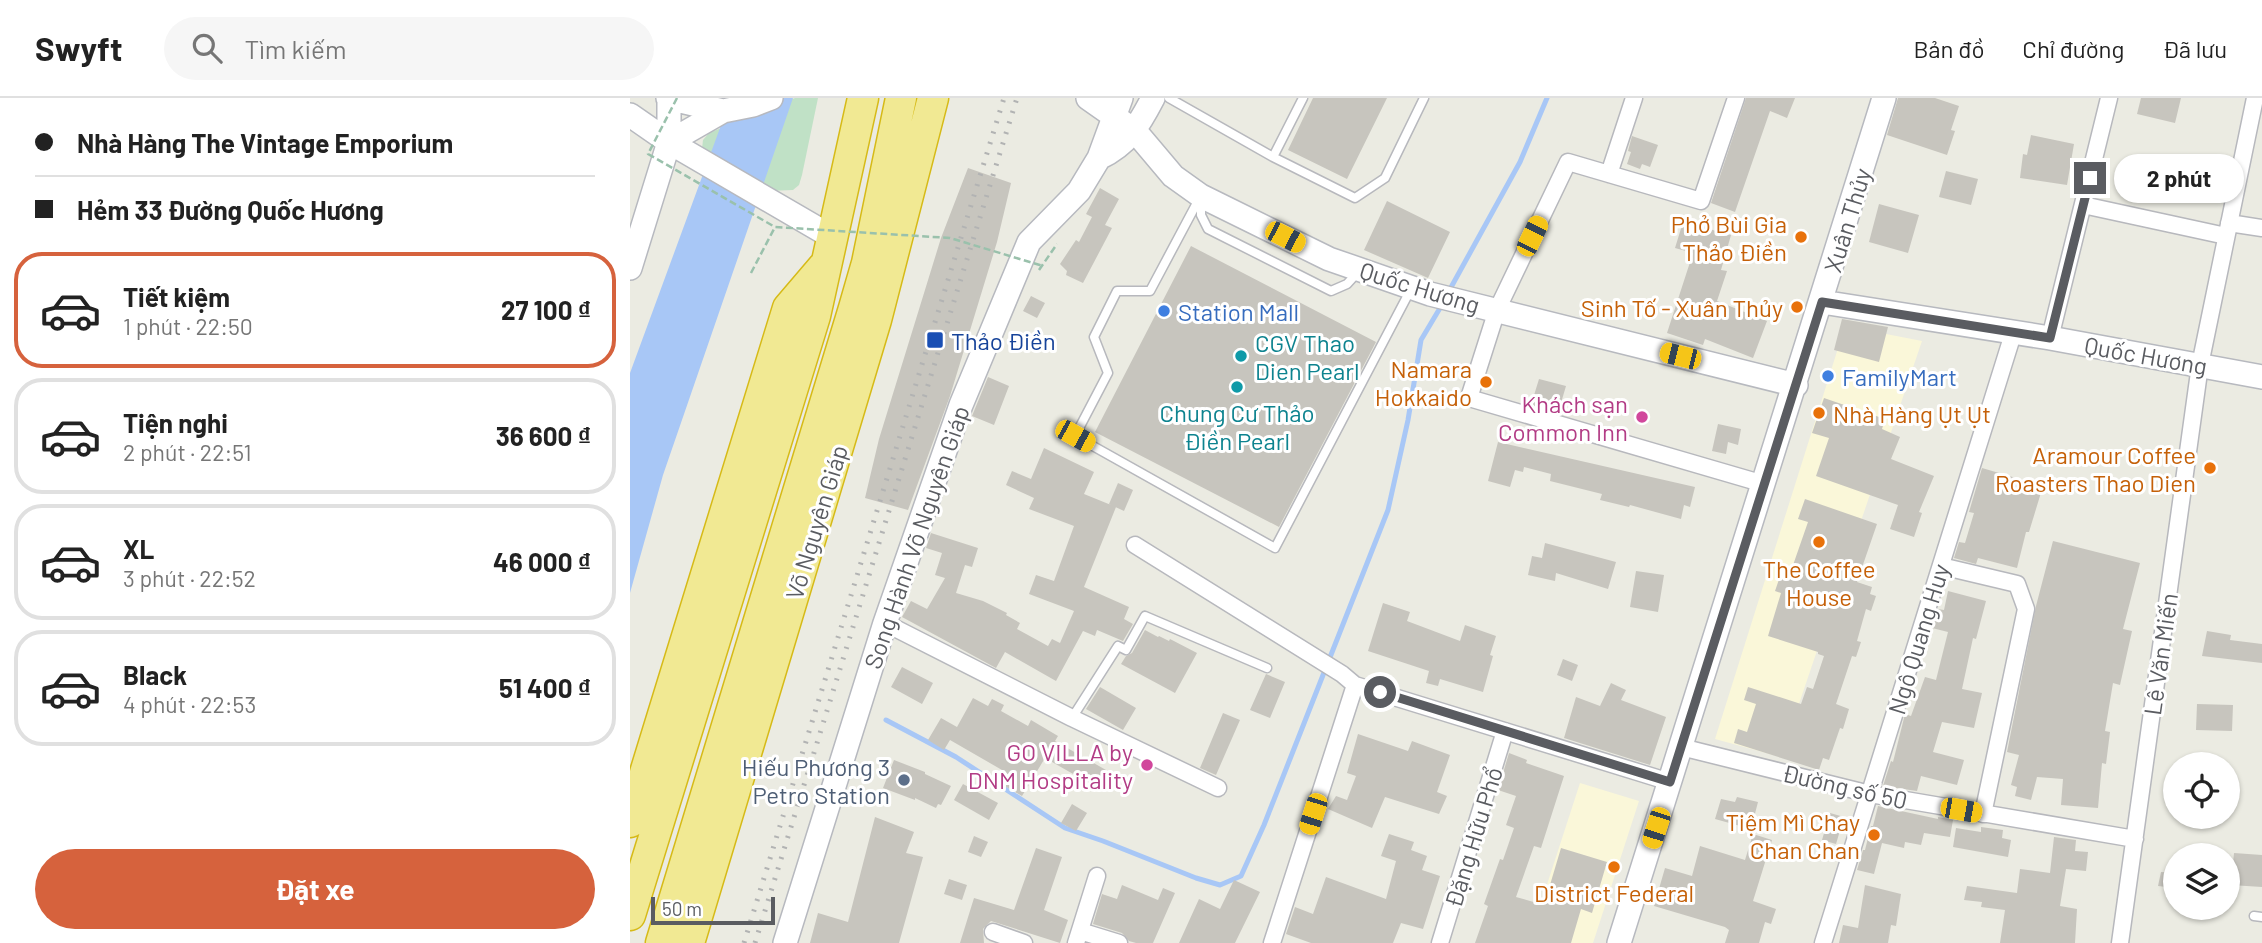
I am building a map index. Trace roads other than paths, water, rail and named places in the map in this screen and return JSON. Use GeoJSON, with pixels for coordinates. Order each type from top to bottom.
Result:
{"type":"FeatureCollection","features":[{"type":"Feature","properties":{"kind":"highway"},"geometry":{"type":"LineString","coordinates":[[630,915],[815,316],[863,98]]}},
{"type":"Feature","properties":{"kind":"highway","name":"Võ Nguyên Giáp"},"geometry":{"type":"LineString","coordinates":[[689,943],[876,320],[933,98]]}},
{"type":"Feature","properties":{"kind":"highway","name":"Võ Nguyên Giáp"},"geometry":{"type":"LineString","coordinates":[[661,943],[854,308],[908,101]]}},
{"type":"Feature","properties":{"kind":"highway"},"geometry":{"type":"LineString","coordinates":[[630,822],[789,308],[830,249]]}},
{"type":"Feature","properties":{"kind":"street"},"geometry":{"type":"LineString","coordinates":[[630,268],[668,142],[671,98],[723,111]]}},
{"type":"Feature","properties":{"kind":"street"},"geometry":{"type":"LineString","coordinates":[[668,142],[723,111],[771,98]]}},
{"type":"Feature","properties":{"kind":"street","name":"Quốc Hương"},"geometry":{"type":"LineString","coordinates":[[1088,98],[1117,107],[1173,176],[1200,196],[1329,259],[1421,291],[1796,385]]}},
{"type":"Feature","properties":{"kind":"street","name":"Song Hành Võ Nguyên Giáp"},"geometry":{"type":"LineString","coordinates":[[1099,158],[1110,153],[1135,131],[1153,98]]}},
{"type":"Feature","properties":{"kind":"street"},"geometry":{"type":"LineString","coordinates":[[1609,174],[1634,98]]}},
{"type":"Feature","properties":{"kind":"street"},"geometry":{"type":"LineString","coordinates":[[1736,98],[1700,201],[1568,162],[1497,310],[1469,398],[1764,484]]}},
{"type":"Feature","properties":{"kind":"street","name":"Xuân Thủy"},"geometry":{"type":"LineString","coordinates":[[1619,943],[1884,98]]}},
{"type":"Feature","properties":{"kind":"street"},"geometry":{"type":"LineString","coordinates":[[2050,338],[2109,98]]}},
{"type":"Feature","properties":{"kind":"street","name":"Lê Văn Miến"},"geometry":{"type":"LineString","coordinates":[[2120,943],[2200,365],[2255,98]]}},
{"type":"Feature","properties":{"kind":"street","name":"Song Hành Võ Nguyên Giáp"},"geometry":{"type":"LineString","coordinates":[[785,943],[885,623],[961,405],[1029,242],[1079,191],[1099,158],[1117,107]]}},
{"type":"Feature","properties":{"kind":"street"},"geometry":{"type":"LineString","coordinates":[[630,115],[668,142],[762,198],[830,249]]}},
{"type":"Feature","properties":{"kind":"street"},"geometry":{"type":"LineString","coordinates":[[2083,205],[2228,230],[2262,228]]}},
{"type":"Feature","properties":{"kind":"street","name":"Quốc Hương"},"geometry":{"type":"LineString","coordinates":[[1822,302],[2050,338],[2262,377]]}},
{"type":"Feature","properties":{"kind":"street","name":"Ngô Quang Huy"},"geometry":{"type":"LineString","coordinates":[[1823,943],[2013,334]]}},
{"type":"Feature","properties":{"kind":"street"},"geometry":{"type":"LineString","coordinates":[[1135,545],[1348,680],[1670,782]]}},
{"type":"Feature","properties":{"kind":"street"},"geometry":{"type":"LineString","coordinates":[[1941,566],[2017,584],[2026,609],[1983,814]]}},
{"type":"Feature","properties":{"kind":"street"},"geometry":{"type":"LineString","coordinates":[[885,623],[1218,788]]}},
{"type":"Feature","properties":{"kind":"street"},"geometry":{"type":"LineString","coordinates":[[1272,943],[1348,680]]}},
{"type":"Feature","properties":{"kind":"street","name":"Đặng Hữu Phổ"},"geometry":{"type":"LineString","coordinates":[[1440,943],[1506,731]]}},
{"type":"Feature","properties":{"kind":"street","name":"Đường số 50"},"geometry":{"type":"LineString","coordinates":[[1681,747],[1870,794],[2135,839]]}},
{"type":"Feature","properties":{"kind":"street"},"geometry":{"type":"LineString","coordinates":[[1097,876],[1078,937],[1119,943]]}},
{"type":"Feature","properties":{"kind":"street"},"geometry":{"type":"LineString","coordinates":[[993,932],[1024,943]]}},
{"type":"Feature","properties":{"kind":"lane"},"geometry":{"type":"LineString","coordinates":[[1169,98],[1273,157],[1355,198],[1385,178],[1424,98]]}},
{"type":"Feature","properties":{"kind":"lane"},"geometry":{"type":"LineString","coordinates":[[1273,157],[1303,98]]}},
{"type":"Feature","properties":{"kind":"lane"},"geometry":{"type":"LineString","coordinates":[[1200,196],[1150,290],[1117,291],[1094,337],[1108,373],[1075,436],[1275,548],[1421,291]]}},
{"type":"Feature","properties":{"kind":"lane"},"geometry":{"type":"LineString","coordinates":[[1072,718],[1118,646],[1126,650],[1145,616],[1267,668]]}},
{"type":"Feature","properties":{"kind":"water"},"geometry":{"type":"Polygon","coordinates":[[[731,98],[793,98],[663,475],[630,593],[630,373],[731,98]]]}},
{"type":"Feature","properties":{"kind":"waterway"},"geometry":{"type":"LineString","coordinates":[[1449,291],[1520,162],[1547,98]]}},
{"type":"Feature","properties":{"kind":"waterway"},"geometry":{"type":"LineString","coordinates":[[886,720],[956,757],[1065,828],[1220,885],[1241,876],[1264,825],[1388,510],[1408,420],[1421,340],[1443,303]]}},
{"type":"Feature","properties":{"kind":"railway"},"geometry":{"type":"LineString","coordinates":[[744,943],[1004,98]]}},
{"type":"Feature","properties":{"kind":"railway"},"geometry":{"type":"LineString","coordinates":[[755,943],[1017,98]]}},
{"type":"Feature","properties":{"kind":"place","name":"Phở Bùi Gia Thảo Điền"},"geometry":{"type":"Point","coordinates":[1801,237]}},
{"type":"Feature","properties":{"kind":"place","name":"Sinh Tố - Xuân Thủy"},"geometry":{"type":"Point","coordinates":[1797,307]}},
{"type":"Feature","properties":{"kind":"place","name":"Station Mall"},"geometry":{"type":"Point","coordinates":[1164,311]}},
{"type":"Feature","properties":{"kind":"place","name":"Thảo Điền"},"geometry":{"type":"Point","coordinates":[935,340]}},
{"type":"Feature","properties":{"kind":"place","name":"CGV Thao Dien Pearl"},"geometry":{"type":"Point","coordinates":[1241,356]}},
{"type":"Feature","properties":{"kind":"place","name":"FamilyMart"},"geometry":{"type":"Point","coordinates":[1828,376]}},
{"type":"Feature","properties":{"kind":"place","name":"Namara Hokkaido"},"geometry":{"type":"Point","coordinates":[1486,382]}},
{"type":"Feature","properties":{"kind":"place","name":"Chung Cư Thảo Điền Pearl"},"geometry":{"type":"Point","coordinates":[1237,387]}},
{"type":"Feature","properties":{"kind":"place","name":"Nhà Hàng Ụt Ụt"},"geometry":{"type":"Point","coordinates":[1819,413]}},
{"type":"Feature","properties":{"kind":"place","name":"Khách sạn Common Inn"},"geometry":{"type":"Point","coordinates":[1642,417]}},
{"type":"Feature","properties":{"kind":"place","name":"Aramour Coffee Roasters Thao Dien"},"geometry":{"type":"Point","coordinates":[2210,468]}},
{"type":"Feature","properties":{"kind":"place","name":"The Coffee House"},"geometry":{"type":"Point","coordinates":[1819,542]}},
{"type":"Feature","properties":{"kind":"place","name":"GO VILLA by DNM Hospitality"},"geometry":{"type":"Point","coordinates":[1147,765]}},
{"type":"Feature","properties":{"kind":"place","name":"Hiếu Phương 3 Petro Station"},"geometry":{"type":"Point","coordinates":[904,780]}},
{"type":"Feature","properties":{"kind":"place","name":"Tiệm Mì Chay Chan Chan"},"geometry":{"type":"Point","coordinates":[1874,835]}},
{"type":"Feature","properties":{"kind":"place","name":"District Federal"},"geometry":{"type":"Point","coordinates":[1614,867]}}]}
